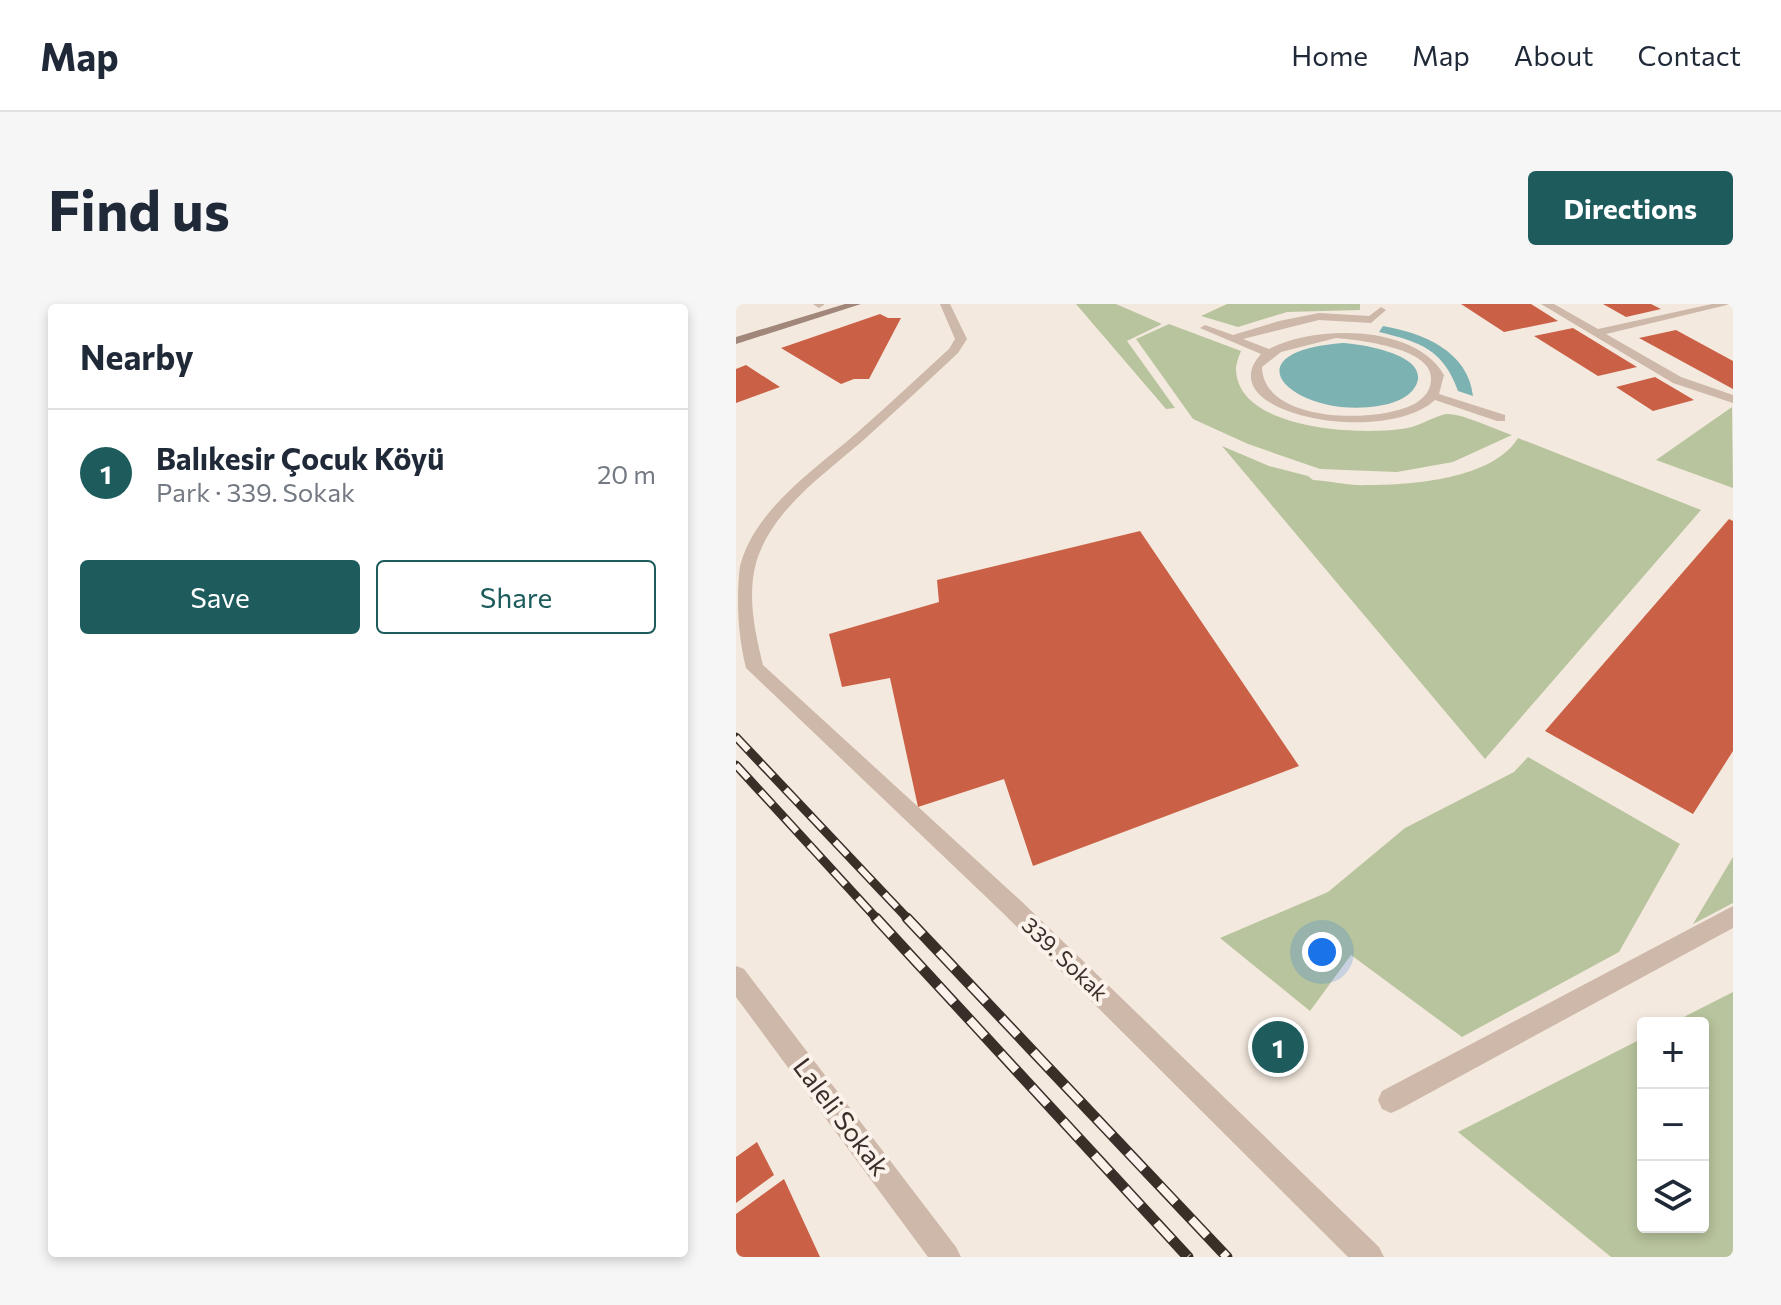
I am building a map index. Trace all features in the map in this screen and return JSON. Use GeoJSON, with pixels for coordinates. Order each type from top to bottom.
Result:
{"type":"FeatureCollection","features":[{"type":"Feature","properties":{"kind":"main road"},"geometry":{"type":"LineString","coordinates":[[736,330],[820,304]]}},
{"type":"Feature","properties":{"kind":"main road"},"geometry":{"type":"LineString","coordinates":[[736,341],[856,304]]}},
{"type":"Feature","properties":{"kind":"street","name":"339. Sokak"},"geometry":{"type":"LineString","coordinates":[[945,304],[961,339],[954,351],[809,482],[769,524],[753,551],[744,589],[743,618],[755,668],[1012,907],[1369,1257]]}},
{"type":"Feature","properties":{"kind":"street"},"geometry":{"type":"LineString","coordinates":[[1546,304],[1677,380],[1733,399]]}},
{"type":"Feature","properties":{"kind":"street"},"geometry":{"type":"LineString","coordinates":[[1596,333],[1726,304]]}},
{"type":"Feature","properties":{"kind":"street"},"geometry":{"type":"LineString","coordinates":[[1363,336],[1371,320],[1381,310]]}},
{"type":"Feature","properties":{"kind":"street"},"geometry":{"type":"LineString","coordinates":[[1233,339],[1291,320],[1336,317],[1371,320]]}},
{"type":"Feature","properties":{"kind":"street"},"geometry":{"type":"LineString","coordinates":[[1205,328],[1268,353]]}},
{"type":"Feature","properties":{"kind":"street"},"geometry":{"type":"LineString","coordinates":[[1363,336],[1413,351],[1430,362],[1438,376],[1436,390],[1424,403],[1402,413],[1373,419],[1341,419],[1310,414],[1284,405],[1266,392],[1257,379],[1258,365],[1268,353],[1286,343],[1309,337],[1363,336]]}},
{"type":"Feature","properties":{"kind":"street"},"geometry":{"type":"LineString","coordinates":[[1431,395],[1501,418]]}},
{"type":"Feature","properties":{"kind":"street"},"geometry":{"type":"LineString","coordinates":[[1391,1100],[1733,916]]}},
{"type":"Feature","properties":{"kind":"street","name":"Laleli Sokak"},"geometry":{"type":"LineString","coordinates":[[736,977],[946,1257]]}},
{"type":"Feature","properties":{"kind":"green space"},"geometry":{"type":"Polygon","coordinates":[[[1076,304],[1116,304],[1162,324],[1127,341],[1175,408],[1166,409],[1076,304]]]}},
{"type":"Feature","properties":{"kind":"green space"},"geometry":{"type":"Polygon","coordinates":[[[1227,304],[1360,304],[1360,310],[1287,312],[1238,327],[1201,316],[1227,304]]]}},
{"type":"Feature","properties":{"kind":"green space"},"geometry":{"type":"Polygon","coordinates":[[[1169,324],[1241,351],[1236,369],[1242,390],[1257,406],[1279,417],[1306,425],[1362,431],[1407,428],[1453,414],[1512,435],[1453,462],[1397,472],[1320,469],[1248,444],[1193,419],[1136,339],[1169,324]]]}},
{"type":"Feature","properties":{"kind":"green space"},"geometry":{"type":"Polygon","coordinates":[[[1732,407],[1733,488],[1656,460],[1732,407]]]}},
{"type":"Feature","properties":{"kind":"green space"},"geometry":{"type":"Polygon","coordinates":[[[1518,438],[1701,510],[1485,759],[1222,446],[1313,480],[1386,485],[1428,481],[1471,471],[1506,452],[1518,438]]]}},
{"type":"Feature","properties":{"kind":"green space"},"geometry":{"type":"Polygon","coordinates":[[[1528,757],[1680,844],[1619,952],[1462,1037],[1351,955],[1310,1011],[1220,938],[1328,892],[1405,828],[1514,772],[1528,757]]]}},
{"type":"Feature","properties":{"kind":"green space"},"geometry":{"type":"Polygon","coordinates":[[[1733,857],[1733,903],[1693,924],[1733,857]]]}},
{"type":"Feature","properties":{"kind":"green space"},"geometry":{"type":"Polygon","coordinates":[[[1733,992],[1733,1257],[1611,1257],[1458,1132],[1637,1041],[1637,1233],[1709,1233],[1709,1017],[1684,1017],[1733,992]]]}},
{"type":"Feature","properties":{"kind":"water"},"geometry":{"type":"Polygon","coordinates":[[[1383,326],[1428,339],[1453,356],[1469,380],[1473,396],[1458,391],[1445,365],[1428,350],[1379,332],[1383,326]]]}},
{"type":"Feature","properties":{"kind":"water"},"geometry":{"type":"Polygon","coordinates":[[[1343,343],[1379,349],[1405,359],[1418,376],[1415,387],[1404,398],[1394,402],[1348,407],[1321,403],[1299,394],[1284,383],[1279,370],[1286,358],[1307,349],[1343,343]]]}},
{"type":"Feature","properties":{"kind":"building"},"geometry":{"type":"Polygon","coordinates":[[[1461,304],[1531,304],[1558,321],[1504,332],[1461,304]]]}},
{"type":"Feature","properties":{"kind":"building"},"geometry":{"type":"Polygon","coordinates":[[[1603,304],[1651,304],[1661,309],[1626,317],[1603,304]]]}},
{"type":"Feature","properties":{"kind":"building"},"geometry":{"type":"Polygon","coordinates":[[[880,314],[888,318],[901,318],[869,379],[854,379],[841,384],[781,348],[880,314]]]}},
{"type":"Feature","properties":{"kind":"building"},"geometry":{"type":"Polygon","coordinates":[[[1573,328],[1637,367],[1598,376],[1534,336],[1573,328]]]}},
{"type":"Feature","properties":{"kind":"building"},"geometry":{"type":"Polygon","coordinates":[[[1676,330],[1733,361],[1733,389],[1639,338],[1676,330]]]}},
{"type":"Feature","properties":{"kind":"building"},"geometry":{"type":"Polygon","coordinates":[[[746,365],[780,387],[736,403],[736,369],[746,365]]]}},
{"type":"Feature","properties":{"kind":"building"},"geometry":{"type":"Polygon","coordinates":[[[1655,377],[1694,400],[1653,411],[1616,387],[1655,377]]]}},
{"type":"Feature","properties":{"kind":"building"},"geometry":{"type":"Polygon","coordinates":[[[1729,519],[1733,521],[1733,751],[1693,814],[1545,731],[1729,519]]]}},
{"type":"Feature","properties":{"kind":"building"},"geometry":{"type":"Polygon","coordinates":[[[1140,531],[1299,766],[1033,866],[1004,779],[918,807],[890,678],[842,687],[829,634],[939,602],[937,580],[1140,531]]]}},
{"type":"Feature","properties":{"kind":"building"},"geometry":{"type":"Polygon","coordinates":[[[757,1142],[774,1175],[736,1203],[736,1157],[757,1142]]]}},
{"type":"Feature","properties":{"kind":"building"},"geometry":{"type":"Polygon","coordinates":[[[784,1179],[820,1257],[736,1257],[736,1214],[784,1179]]]}},
{"type":"Feature","properties":{"kind":"railway"},"geometry":{"type":"LineString","coordinates":[[736,737],[909,920]]}},
{"type":"Feature","properties":{"kind":"railway"},"geometry":{"type":"LineString","coordinates":[[736,765],[878,920]]}},
{"type":"Feature","properties":{"kind":"railway"},"geometry":{"type":"LineString","coordinates":[[876,918],[1188,1257]]}},
{"type":"Feature","properties":{"kind":"railway"},"geometry":{"type":"LineString","coordinates":[[907,918],[1227,1257]]}},
{"type":"Feature","properties":{"kind":"place","name":"Balıkesir Çocuk Köyü"},"geometry":{"type":"Point","coordinates":[1278,1047]}}]}
